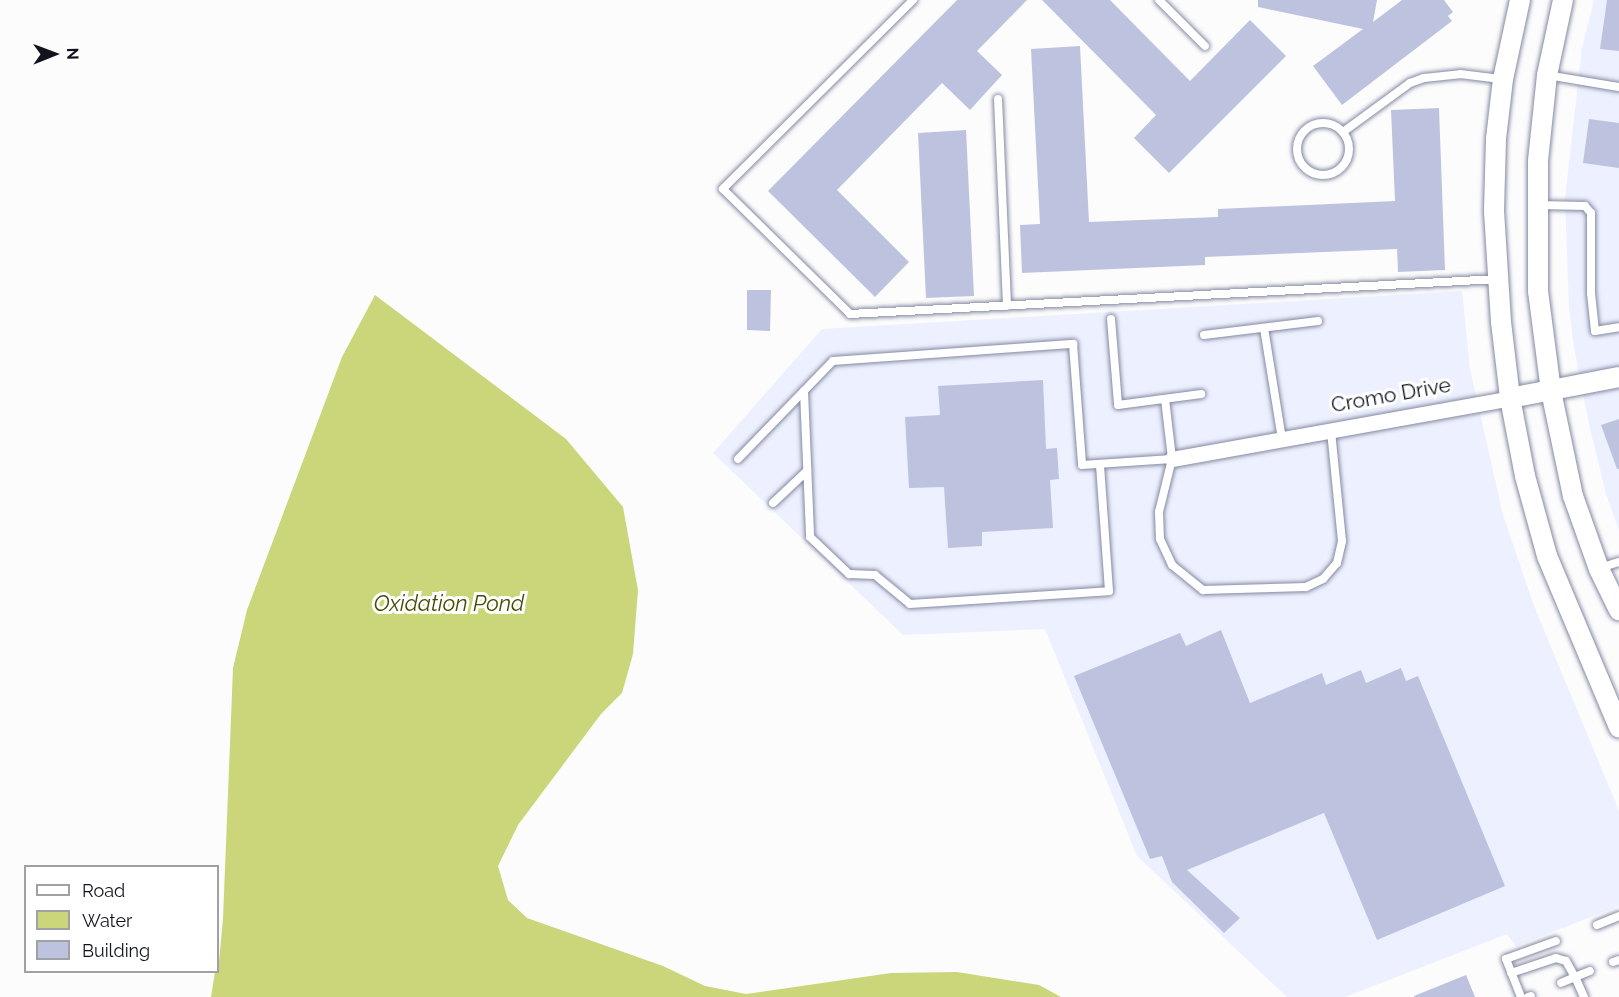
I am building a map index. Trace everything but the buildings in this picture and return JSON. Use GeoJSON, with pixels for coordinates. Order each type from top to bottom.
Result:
{"type":"FeatureCollection","features":[{"type":"Feature","properties":{"kind":"street"},"geometry":{"type":"LineString","coordinates":[[1520,0],[1503,79],[1496,139],[1494,211],[1498,279],[1510,398],[1525,476],[1547,556],[1619,727]]}},
{"type":"Feature","properties":{"kind":"street"},"geometry":{"type":"LineString","coordinates":[[1563,0],[1547,75],[1538,161],[1539,291],[1551,391],[1573,496],[1599,569],[1619,610]]}},
{"type":"Feature","properties":{"kind":"street","name":"Cromo Drive"},"geometry":{"type":"LineString","coordinates":[[1172,459],[1619,377]]}},
{"type":"Feature","properties":{"kind":"lane"},"geometry":{"type":"LineString","coordinates":[[913,0],[723,189],[850,315],[1498,279]]}},
{"type":"Feature","properties":{"kind":"lane"},"geometry":{"type":"LineString","coordinates":[[1159,0],[1205,46]]}},
{"type":"Feature","properties":{"kind":"lane"},"geometry":{"type":"LineString","coordinates":[[1343,132],[1410,83],[1425,78],[1460,74],[1503,79]]}},
{"type":"Feature","properties":{"kind":"lane"},"geometry":{"type":"LineString","coordinates":[[1547,75],[1619,87]]}},
{"type":"Feature","properties":{"kind":"lane"},"geometry":{"type":"LineString","coordinates":[[998,99],[1007,306]]}},
{"type":"Feature","properties":{"kind":"lane"},"geometry":{"type":"LineString","coordinates":[[1329,123],[1343,132],[1349,148],[1347,158],[1336,171],[1319,175],[1303,166],[1299,159],[1297,143],[1306,129],[1313,124],[1329,123]]}},
{"type":"Feature","properties":{"kind":"lane"},"geometry":{"type":"LineString","coordinates":[[1537,205],[1585,206],[1591,213],[1591,293],[1595,331],[1619,327]]}},
{"type":"Feature","properties":{"kind":"lane"},"geometry":{"type":"LineString","coordinates":[[1111,319],[1118,405],[1202,394]]}},
{"type":"Feature","properties":{"kind":"lane"},"geometry":{"type":"LineString","coordinates":[[1204,335],[1318,321]]}},
{"type":"Feature","properties":{"kind":"lane"},"geometry":{"type":"LineString","coordinates":[[1264,328],[1282,439]]}},
{"type":"Feature","properties":{"kind":"lane"},"geometry":{"type":"LineString","coordinates":[[738,459],[833,361],[1073,344],[1082,465],[1172,459]]}},
{"type":"Feature","properties":{"kind":"lane"},"geometry":{"type":"LineString","coordinates":[[804,391],[810,537],[849,574],[875,575],[910,604],[1108,591],[1100,464]]}},
{"type":"Feature","properties":{"kind":"lane"},"geometry":{"type":"LineString","coordinates":[[1165,399],[1172,459],[1159,512],[1160,539],[1172,565],[1203,590],[1306,587],[1323,579],[1337,563],[1342,541],[1331,430]]}},
{"type":"Feature","properties":{"kind":"lane"},"geometry":{"type":"LineString","coordinates":[[773,503],[807,471]]}},
{"type":"Feature","properties":{"kind":"lane"},"geometry":{"type":"LineString","coordinates":[[1599,569],[1619,562]]}},
{"type":"Feature","properties":{"kind":"lane"},"geometry":{"type":"LineString","coordinates":[[1597,925],[1619,916]]}},
{"type":"Feature","properties":{"kind":"lane"},"geometry":{"type":"LineString","coordinates":[[1521,997],[1506,959],[1556,941]]}},
{"type":"Feature","properties":{"kind":"lane"},"geometry":{"type":"LineString","coordinates":[[1511,973],[1556,958],[1566,961],[1584,997]]}},
{"type":"Feature","properties":{"kind":"lane"},"geometry":{"type":"LineString","coordinates":[[1561,983],[1590,971]]}},
{"type":"Feature","properties":{"kind":"shaded area"},"geometry":{"type":"Polygon","coordinates":[[[1594,0],[1619,0],[1619,530],[1606,494],[1589,424],[1574,347],[1569,307],[1565,199],[1582,48],[1594,0]]]}},
{"type":"Feature","properties":{"kind":"shaded area"},"geometry":{"type":"Polygon","coordinates":[[[1462,291],[1470,369],[1503,515],[1534,606],[1619,811],[1619,906],[1516,946],[1507,934],[1345,997],[1287,997],[1137,856],[1045,629],[903,635],[713,453],[822,329],[1462,291]]]}},
{"type":"Feature","properties":{"kind":"water","name":"Oxidation Pond"},"geometry":{"type":"Polygon","coordinates":[[[375,295],[566,439],[623,507],[638,590],[633,654],[622,693],[601,714],[518,825],[498,866],[508,900],[527,918],[663,966],[705,986],[746,994],[891,973],[957,972],[1039,985],[1061,997],[211,997],[215,973],[219,973],[223,919],[233,668],[247,610],[342,357],[375,295]]]}}]}
